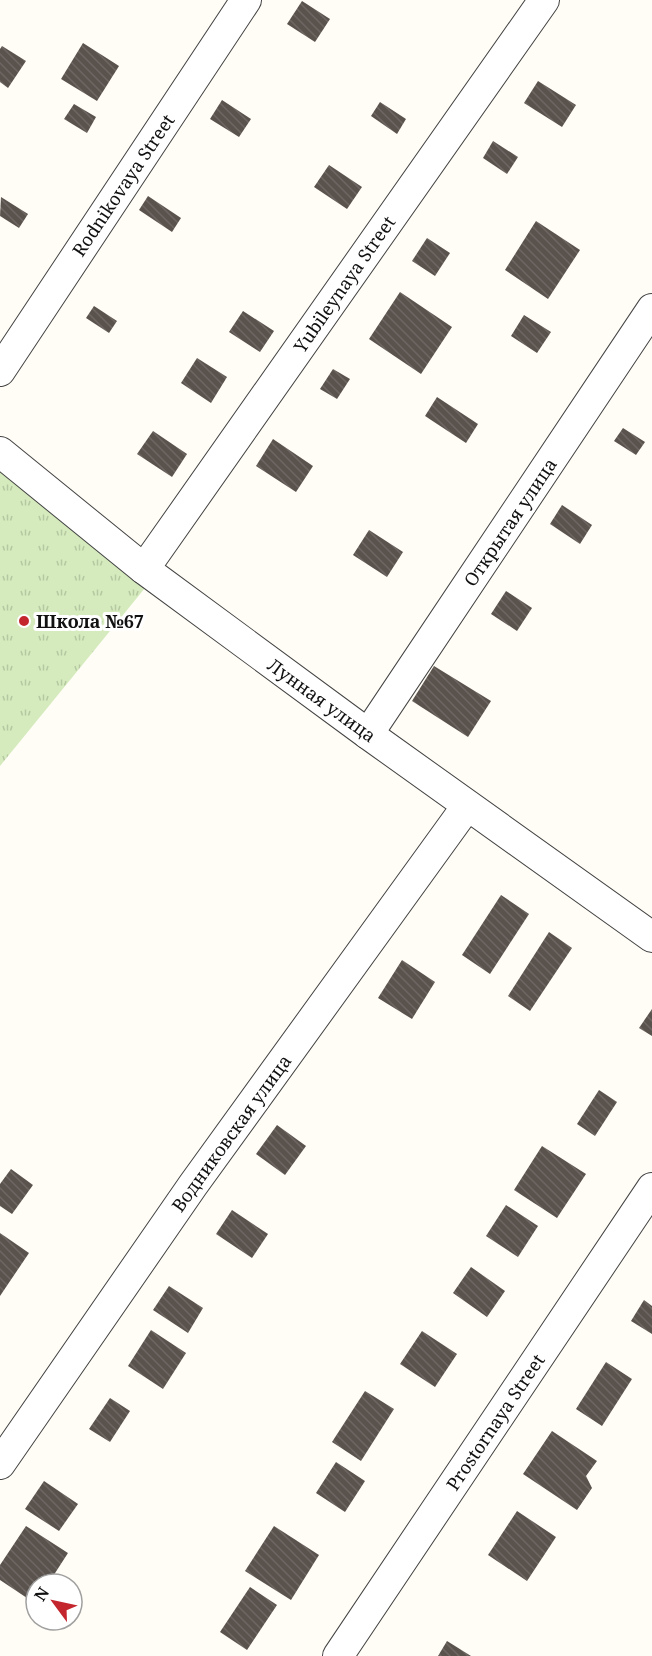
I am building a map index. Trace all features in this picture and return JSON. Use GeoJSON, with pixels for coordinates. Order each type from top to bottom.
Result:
{"type":"FeatureCollection","features":[{"type":"Feature","properties":{"kind":"street","name":"Rodnikovaya Street"},"geometry":{"type":"LineString","coordinates":[[0,371],[246,0]]}},
{"type":"Feature","properties":{"kind":"street","name":"Yubileynaya Street"},"geometry":{"type":"LineString","coordinates":[[144,569],[544,0]]}},
{"type":"Feature","properties":{"kind":"street","name":"Открытая улица"},"geometry":{"type":"LineString","coordinates":[[368,734],[652,309]]}},
{"type":"Feature","properties":{"kind":"street","name":"Лунная улица"},"geometry":{"type":"LineString","coordinates":[[0,452],[144,569],[467,806],[652,938]]}},
{"type":"Feature","properties":{"kind":"street","name":"Водниковская улица"},"geometry":{"type":"LineString","coordinates":[[0,1464],[193,1185],[467,806]]}},
{"type":"Feature","properties":{"kind":"street","name":"Prostornaya Street"},"geometry":{"type":"LineString","coordinates":[[338,1656],[652,1188]]}},
{"type":"Feature","properties":{"kind":"green space"},"geometry":{"type":"Polygon","coordinates":[[[0,459],[158,572],[0,766],[0,459]]]}},
{"type":"Feature","properties":{"kind":"building"},"geometry":{"type":"Polygon","coordinates":[[[302,1],[330,19],[315,42],[287,24],[302,1]]]}},
{"type":"Feature","properties":{"kind":"building"},"geometry":{"type":"Polygon","coordinates":[[[83,43],[119,66],[97,101],[61,79],[83,43]]]}},
{"type":"Feature","properties":{"kind":"building"},"geometry":{"type":"Polygon","coordinates":[[[2,46],[26,61],[8,88],[0,82],[0,49],[2,46]]]}},
{"type":"Feature","properties":{"kind":"building"},"geometry":{"type":"Polygon","coordinates":[[[538,81],[576,105],[562,127],[524,103],[538,81]]]}},
{"type":"Feature","properties":{"kind":"building"},"geometry":{"type":"Polygon","coordinates":[[[222,100],[251,119],[239,137],[210,119],[222,100]]]}},
{"type":"Feature","properties":{"kind":"building"},"geometry":{"type":"Polygon","coordinates":[[[380,102],[406,119],[397,134],[371,116],[380,102]]]}},
{"type":"Feature","properties":{"kind":"building"},"geometry":{"type":"Polygon","coordinates":[[[74,104],[96,117],[87,133],[64,119],[74,104]]]}},
{"type":"Feature","properties":{"kind":"building"},"geometry":{"type":"Polygon","coordinates":[[[493,141],[518,157],[507,174],[483,158],[493,141]]]}},
{"type":"Feature","properties":{"kind":"building"},"geometry":{"type":"Polygon","coordinates":[[[329,165],[362,187],[347,209],[314,187],[329,165]]]}},
{"type":"Feature","properties":{"kind":"building"},"geometry":{"type":"Polygon","coordinates":[[[148,196],[181,218],[172,232],[139,210],[148,196]]]}},
{"type":"Feature","properties":{"kind":"building"},"geometry":{"type":"Polygon","coordinates":[[[1,197],[28,214],[19,228],[0,216],[1,197]]]}},
{"type":"Feature","properties":{"kind":"building"},"geometry":{"type":"Polygon","coordinates":[[[536,221],[580,250],[548,299],[505,270],[536,221]]]}},
{"type":"Feature","properties":{"kind":"building"},"geometry":{"type":"Polygon","coordinates":[[[427,238],[450,253],[435,276],[412,261],[427,238]]]}},
{"type":"Feature","properties":{"kind":"building"},"geometry":{"type":"Polygon","coordinates":[[[400,292],[452,327],[421,374],[369,339],[400,292]]]}},
{"type":"Feature","properties":{"kind":"building"},"geometry":{"type":"Polygon","coordinates":[[[94,306],[117,321],[109,333],[86,318],[94,306]]]}},
{"type":"Feature","properties":{"kind":"building"},"geometry":{"type":"Polygon","coordinates":[[[243,311],[274,331],[260,352],[229,332],[243,311]]]}},
{"type":"Feature","properties":{"kind":"building"},"geometry":{"type":"Polygon","coordinates":[[[524,315],[551,332],[537,353],[511,336],[524,315]]]}},
{"type":"Feature","properties":{"kind":"building"},"geometry":{"type":"Polygon","coordinates":[[[197,358],[227,377],[211,403],[181,383],[197,358]]]}},
{"type":"Feature","properties":{"kind":"building"},"geometry":{"type":"Polygon","coordinates":[[[333,369],[350,379],[337,399],[320,389],[333,369]]]}},
{"type":"Feature","properties":{"kind":"building"},"geometry":{"type":"Polygon","coordinates":[[[437,397],[478,424],[466,443],[425,416],[437,397]]]}},
{"type":"Feature","properties":{"kind":"building"},"geometry":{"type":"Polygon","coordinates":[[[623,428],[645,442],[636,455],[614,441],[623,428]]]}},
{"type":"Feature","properties":{"kind":"building"},"geometry":{"type":"Polygon","coordinates":[[[153,431],[187,454],[172,477],[137,454],[153,431]]]}},
{"type":"Feature","properties":{"kind":"building"},"geometry":{"type":"Polygon","coordinates":[[[273,439],[313,466],[296,492],[256,466],[273,439]]]}},
{"type":"Feature","properties":{"kind":"building"},"geometry":{"type":"Polygon","coordinates":[[[562,505],[592,525],[580,544],[550,524],[562,505]]]}},
{"type":"Feature","properties":{"kind":"building"},"geometry":{"type":"Polygon","coordinates":[[[369,530],[403,552],[387,577],[353,555],[369,530]]]}},
{"type":"Feature","properties":{"kind":"building"},"geometry":{"type":"Polygon","coordinates":[[[506,591],[532,608],[517,631],[491,614],[506,591]]]}},
{"type":"Feature","properties":{"kind":"building"},"geometry":{"type":"Polygon","coordinates":[[[434,666],[491,701],[468,737],[412,701],[434,666]]]}},
{"type":"Feature","properties":{"kind":"building"},"geometry":{"type":"Polygon","coordinates":[[[501,895],[529,914],[490,974],[462,955],[501,895]]]}},
{"type":"Feature","properties":{"kind":"building"},"geometry":{"type":"Polygon","coordinates":[[[549,932],[572,948],[530,1011],[508,996],[549,932]]]}},
{"type":"Feature","properties":{"kind":"building"},"geometry":{"type":"Polygon","coordinates":[[[402,960],[435,982],[412,1019],[378,998],[402,960]]]}},
{"type":"Feature","properties":{"kind":"building"},"geometry":{"type":"Polygon","coordinates":[[[652,1009],[652,1036],[639,1028],[652,1009]]]}},
{"type":"Feature","properties":{"kind":"building"},"geometry":{"type":"Polygon","coordinates":[[[599,1090],[617,1102],[595,1136],[577,1124],[599,1090]]]}},
{"type":"Feature","properties":{"kind":"building"},"geometry":{"type":"Polygon","coordinates":[[[277,1125],[306,1146],[285,1175],[256,1154],[277,1125]]]}},
{"type":"Feature","properties":{"kind":"building"},"geometry":{"type":"Polygon","coordinates":[[[542,1146],[586,1174],[557,1218],[514,1190],[542,1146]]]}},
{"type":"Feature","properties":{"kind":"building"},"geometry":{"type":"Polygon","coordinates":[[[11,1169],[33,1185],[12,1214],[0,1206],[0,1184],[11,1169]]]}},
{"type":"Feature","properties":{"kind":"building"},"geometry":{"type":"Polygon","coordinates":[[[506,1205],[538,1226],[518,1257],[486,1236],[506,1205]]]}},
{"type":"Feature","properties":{"kind":"building"},"geometry":{"type":"Polygon","coordinates":[[[232,1210],[268,1234],[252,1258],[216,1234],[232,1210]]]}},
{"type":"Feature","properties":{"kind":"building"},"geometry":{"type":"Polygon","coordinates":[[[0,1233],[29,1253],[0,1296],[0,1233]]]}},
{"type":"Feature","properties":{"kind":"building"},"geometry":{"type":"Polygon","coordinates":[[[471,1267],[505,1291],[487,1317],[453,1293],[471,1267]]]}},
{"type":"Feature","properties":{"kind":"building"},"geometry":{"type":"Polygon","coordinates":[[[169,1286],[203,1308],[188,1333],[153,1310],[169,1286]]]}},
{"type":"Feature","properties":{"kind":"building"},"geometry":{"type":"Polygon","coordinates":[[[644,1300],[652,1306],[652,1334],[631,1321],[644,1300]]]}},
{"type":"Feature","properties":{"kind":"building"},"geometry":{"type":"Polygon","coordinates":[[[151,1330],[186,1353],[163,1389],[128,1366],[151,1330]]]}},
{"type":"Feature","properties":{"kind":"building"},"geometry":{"type":"Polygon","coordinates":[[[422,1331],[457,1354],[435,1387],[400,1364],[422,1331]]]}},
{"type":"Feature","properties":{"kind":"building"},"geometry":{"type":"Polygon","coordinates":[[[606,1362],[632,1379],[602,1426],[576,1409],[606,1362]]]}},
{"type":"Feature","properties":{"kind":"building"},"geometry":{"type":"Polygon","coordinates":[[[365,1391],[394,1409],[361,1461],[332,1442],[365,1391]]]}},
{"type":"Feature","properties":{"kind":"building"},"geometry":{"type":"Polygon","coordinates":[[[110,1398],[130,1411],[110,1442],[89,1429],[110,1398]]]}},
{"type":"Feature","properties":{"kind":"building"},"geometry":{"type":"Polygon","coordinates":[[[552,1431],[597,1461],[586,1476],[592,1488],[577,1510],[523,1474],[552,1431]]]}},
{"type":"Feature","properties":{"kind":"building"},"geometry":{"type":"Polygon","coordinates":[[[336,1462],[365,1481],[345,1512],[316,1493],[336,1462]]]}},
{"type":"Feature","properties":{"kind":"building"},"geometry":{"type":"Polygon","coordinates":[[[44,1481],[78,1504],[59,1531],[25,1509],[44,1481]]]}},
{"type":"Feature","properties":{"kind":"building"},"geometry":{"type":"Polygon","coordinates":[[[517,1511],[556,1537],[527,1581],[488,1555],[517,1511]]]}},
{"type":"Feature","properties":{"kind":"building"},"geometry":{"type":"Polygon","coordinates":[[[26,1526],[68,1553],[56,1572],[24,1572],[24,1596],[0,1580],[0,1565],[26,1526]]]}},
{"type":"Feature","properties":{"kind":"building"},"geometry":{"type":"Polygon","coordinates":[[[274,1526],[319,1555],[291,1600],[245,1571],[274,1526]]]}},
{"type":"Feature","properties":{"kind":"building"},"geometry":{"type":"Polygon","coordinates":[[[250,1587],[277,1605],[247,1650],[220,1632],[250,1587]]]}},
{"type":"Feature","properties":{"kind":"building"},"geometry":{"type":"Polygon","coordinates":[[[447,1641],[471,1656],[438,1656],[447,1641]]]}},
{"type":"Feature","properties":{"kind":"place","name":"Школа №67"},"geometry":{"type":"Point","coordinates":[24,621]}}]}
